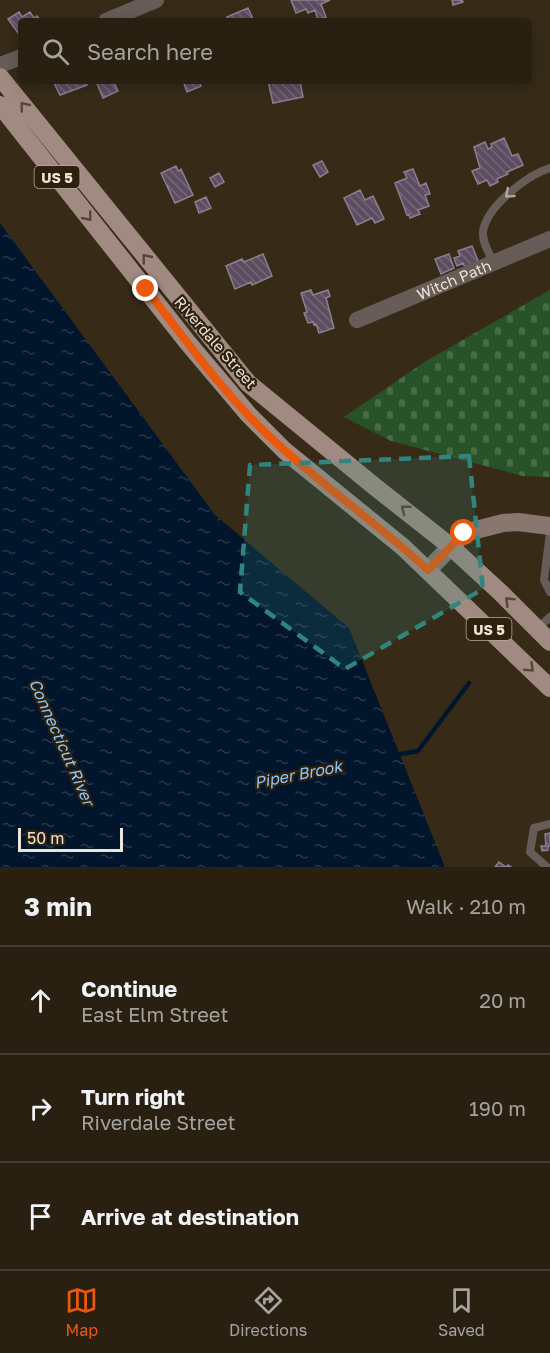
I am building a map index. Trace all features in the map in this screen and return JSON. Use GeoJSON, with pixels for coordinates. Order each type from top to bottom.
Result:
{"type":"FeatureCollection","features":[{"type":"Feature","properties":{"kind":"main road","name":"Riverdale Street"},"geometry":{"type":"LineString","coordinates":[[0,77],[248,383],[544,623],[550,642]]}},
{"type":"Feature","properties":{"kind":"main road","name":"Riverdale Street"},"geometry":{"type":"LineString","coordinates":[[0,105],[188,343],[248,414],[285,451],[386,532],[428,570],[550,688]]}},
{"type":"Feature","properties":{"kind":"main road"},"geometry":{"type":"LineString","coordinates":[[428,570],[464,533],[503,522],[550,526]]}},
{"type":"Feature","properties":{"kind":"street"},"geometry":{"type":"LineString","coordinates":[[113,18],[156,0]]}},
{"type":"Feature","properties":{"kind":"street"},"geometry":{"type":"LineString","coordinates":[[0,65],[18,58]]}},
{"type":"Feature","properties":{"kind":"street","name":"Witch Path"},"geometry":{"type":"LineString","coordinates":[[357,320],[550,239]]}},
{"type":"Feature","properties":{"kind":"lane"},"geometry":{"type":"LineString","coordinates":[[494,264],[483,233],[490,214],[508,195],[531,177],[550,168]]}},
{"type":"Feature","properties":{"kind":"lane"},"geometry":{"type":"LineString","coordinates":[[550,533],[544,580],[550,592]]}},
{"type":"Feature","properties":{"kind":"lane"},"geometry":{"type":"LineString","coordinates":[[547,867],[530,852],[534,828],[550,824]]}},
{"type":"Feature","properties":{"kind":"highlighted area"},"geometry":{"type":"Polygon","coordinates":[[[469,456],[483,589],[345,669],[240,592],[250,465],[469,456]]]}},
{"type":"Feature","properties":{"kind":"green space"},"geometry":{"type":"Polygon","coordinates":[[[550,290],[550,477],[523,476],[391,441],[344,417],[426,361],[550,290]]]}},
{"type":"Feature","properties":{"kind":"water","name":"Connecticut River"},"geometry":{"type":"Polygon","coordinates":[[[0,223],[215,515],[349,628],[445,867],[0,867],[0,223]]]}},
{"type":"Feature","properties":{"kind":"building"},"geometry":{"type":"Polygon","coordinates":[[[291,0],[330,0],[321,4],[326,17],[317,18],[315,10],[308,13],[306,9],[296,13],[291,0]]]}},
{"type":"Feature","properties":{"kind":"building"},"geometry":{"type":"Polygon","coordinates":[[[452,0],[462,0],[463,2],[453,5],[452,0]]]}},
{"type":"Feature","properties":{"kind":"building"},"geometry":{"type":"Polygon","coordinates":[[[248,8],[253,18],[227,18],[248,8]]]}},
{"type":"Feature","properties":{"kind":"building"},"geometry":{"type":"Polygon","coordinates":[[[19,12],[22,17],[30,12],[34,18],[18,18],[18,33],[8,19],[19,12]]]}},
{"type":"Feature","properties":{"kind":"building"},"geometry":{"type":"Polygon","coordinates":[[[54,84],[87,85],[60,95],[54,84]]]}},
{"type":"Feature","properties":{"kind":"building"},"geometry":{"type":"Polygon","coordinates":[[[97,84],[114,84],[118,91],[103,98],[97,84]]]}},
{"type":"Feature","properties":{"kind":"building"},"geometry":{"type":"Polygon","coordinates":[[[184,84],[200,84],[201,86],[187,92],[184,84]]]}},
{"type":"Feature","properties":{"kind":"building"},"geometry":{"type":"Polygon","coordinates":[[[269,84],[301,84],[303,97],[273,103],[269,84]]]}},
{"type":"Feature","properties":{"kind":"building"},"geometry":{"type":"Polygon","coordinates":[[[504,138],[512,156],[518,154],[523,165],[507,172],[508,174],[497,179],[498,182],[490,186],[487,180],[478,184],[472,171],[480,168],[474,147],[485,142],[488,149],[492,147],[491,144],[504,138]]]}},
{"type":"Feature","properties":{"kind":"building"},"geometry":{"type":"Polygon","coordinates":[[[322,161],[328,172],[320,177],[313,165],[322,161]]]}},
{"type":"Feature","properties":{"kind":"building"},"geometry":{"type":"Polygon","coordinates":[[[176,166],[178,171],[181,169],[193,195],[175,203],[161,173],[176,166]]]}},
{"type":"Feature","properties":{"kind":"building"},"geometry":{"type":"Polygon","coordinates":[[[413,169],[420,186],[426,183],[430,194],[425,195],[429,206],[418,210],[420,214],[410,218],[395,183],[407,178],[404,172],[413,169]]]}},
{"type":"Feature","properties":{"kind":"building"},"geometry":{"type":"Polygon","coordinates":[[[219,173],[224,182],[215,187],[210,178],[219,173]]]}},
{"type":"Feature","properties":{"kind":"building"},"geometry":{"type":"Polygon","coordinates":[[[360,190],[365,200],[373,196],[384,219],[375,223],[372,218],[357,225],[344,198],[360,190]]]}},
{"type":"Feature","properties":{"kind":"building"},"geometry":{"type":"Polygon","coordinates":[[[206,197],[211,208],[199,213],[195,202],[206,197]]]}},
{"type":"Feature","properties":{"kind":"building"},"geometry":{"type":"Polygon","coordinates":[[[472,246],[479,263],[466,269],[463,263],[457,266],[454,258],[460,256],[458,251],[472,246]]]}},
{"type":"Feature","properties":{"kind":"building"},"geometry":{"type":"Polygon","coordinates":[[[263,254],[272,276],[252,285],[251,282],[235,289],[226,266],[263,254]]]}},
{"type":"Feature","properties":{"kind":"building"},"geometry":{"type":"Polygon","coordinates":[[[449,254],[454,268],[441,274],[435,259],[449,254]]]}},
{"type":"Feature","properties":{"kind":"building"},"geometry":{"type":"Polygon","coordinates":[[[311,290],[313,295],[328,290],[330,296],[326,298],[334,328],[319,333],[316,324],[308,323],[301,293],[311,290]]]}},
{"type":"Feature","properties":{"kind":"building"},"geometry":{"type":"Polygon","coordinates":[[[550,833],[550,846],[548,850],[542,851],[541,846],[546,846],[545,834],[550,833]]]}},
{"type":"Feature","properties":{"kind":"building"},"geometry":{"type":"Polygon","coordinates":[[[499,862],[506,867],[495,867],[499,862]]]}},
{"type":"Feature","properties":{"kind":"waterway","name":"Piper Brook"},"geometry":{"type":"LineString","coordinates":[[395,755],[418,751],[469,683]]}},
{"type":"Feature","properties":{"kind":"route"},"geometry":{"type":"LineString","coordinates":[[146,289],[209,369],[268,436],[386,532],[428,570],[464,533]]}}]}
